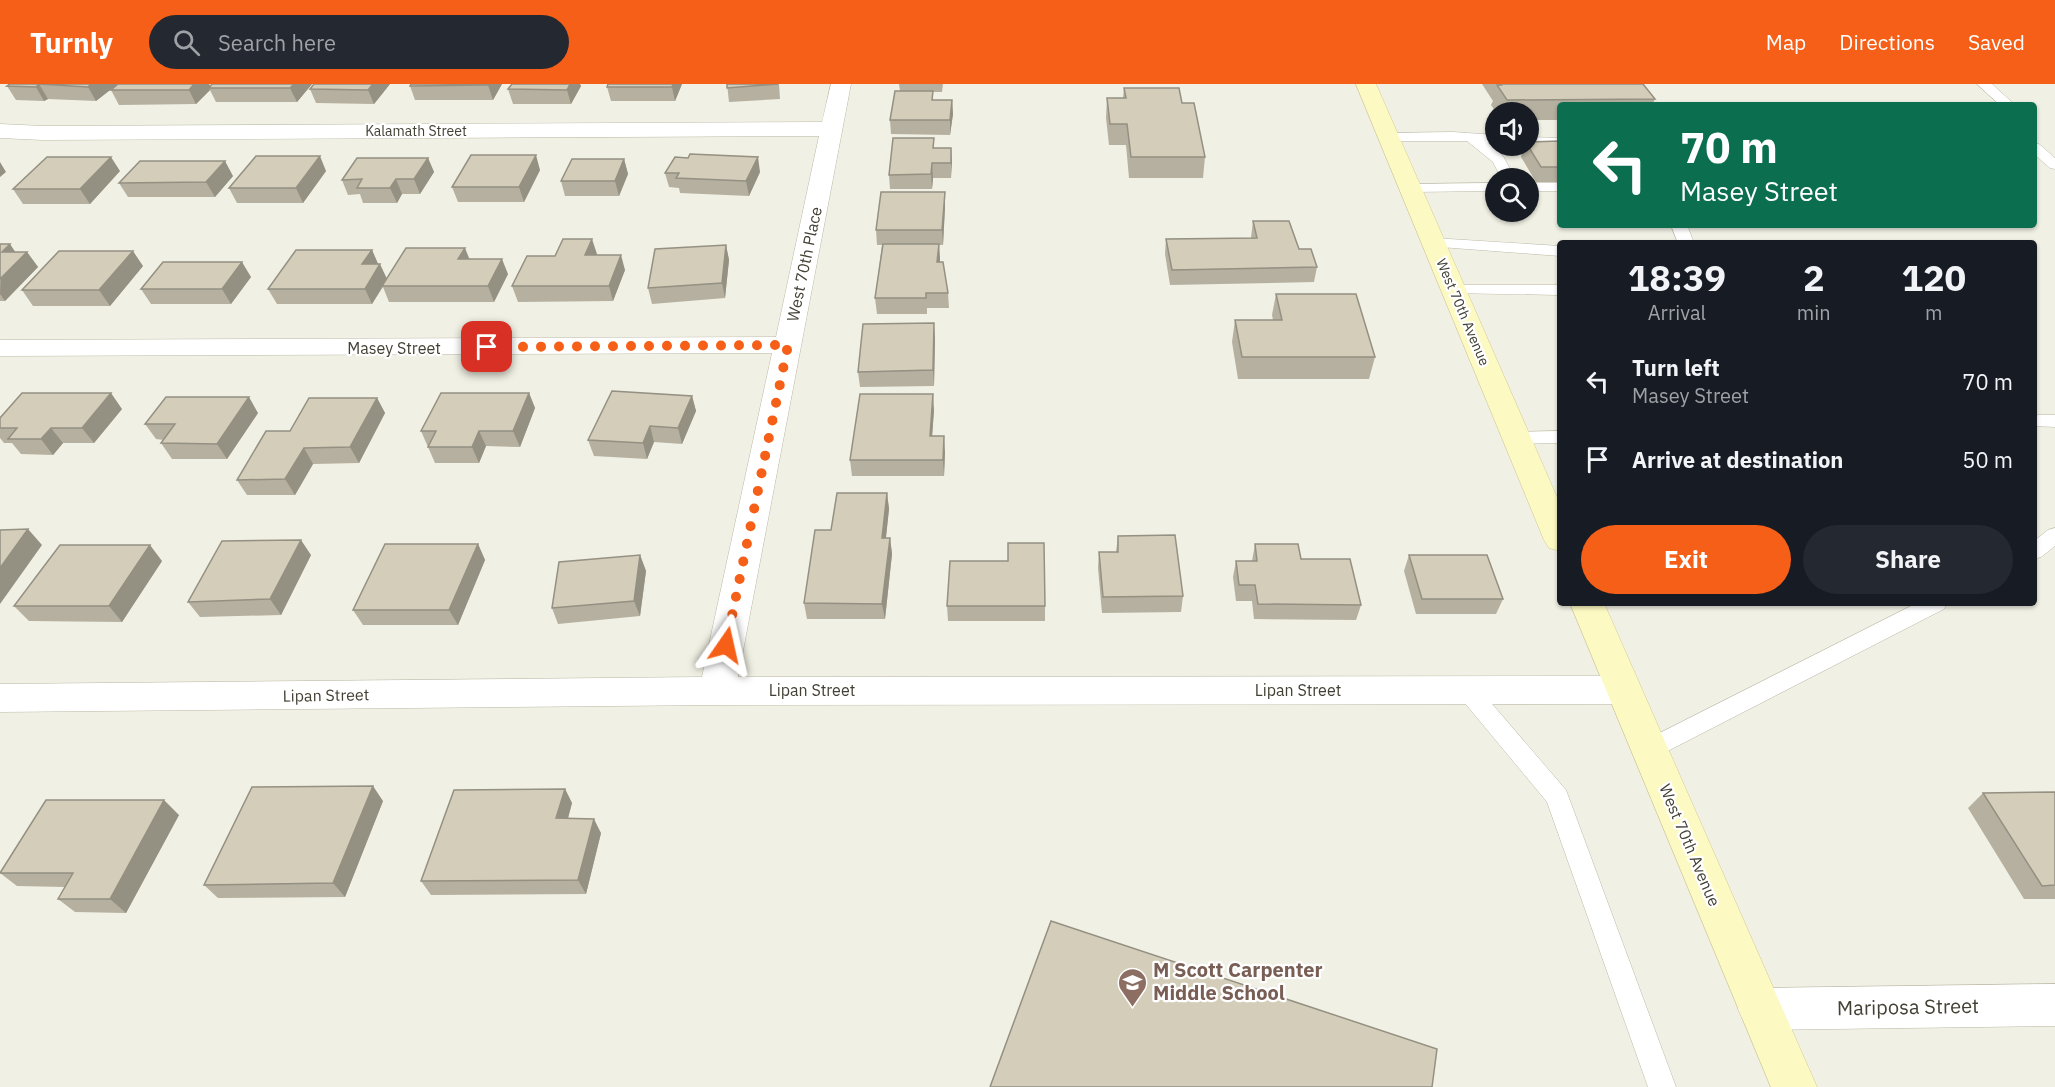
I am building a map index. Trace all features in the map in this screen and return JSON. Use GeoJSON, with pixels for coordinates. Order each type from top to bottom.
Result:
{"type":"FeatureCollection","features":[{"type":"Feature","properties":{"kind":"main road","name":"West 70th Avenue"},"geometry":{"type":"LineString","coordinates":[[1366,84],[1557,533]]}},
{"type":"Feature","properties":{"kind":"main road","name":"West 70th Avenue"},"geometry":{"type":"LineString","coordinates":[[1588,606],[1794,1087]]}},
{"type":"Feature","properties":{"kind":"street","name":"West 70th Place"},"geometry":{"type":"LineString","coordinates":[[717,691],[841,84]]}},
{"type":"Feature","properties":{"kind":"street","name":"Kalamath Street"},"geometry":{"type":"LineString","coordinates":[[0,131],[43,133],[832,129]]}},
{"type":"Feature","properties":{"kind":"street","name":"Masey Street"},"geometry":{"type":"LineString","coordinates":[[0,348],[788,345]]}},
{"type":"Feature","properties":{"kind":"street","name":"Lipan Street"},"geometry":{"type":"LineString","coordinates":[[0,698],[717,691],[1624,690]]}},
{"type":"Feature","properties":{"kind":"street","name":"Mariposa Street"},"geometry":{"type":"LineString","coordinates":[[1760,1009],[2055,1005]]}},
{"type":"Feature","properties":{"kind":"lane"},"geometry":{"type":"LineString","coordinates":[[1984,84],[2005,102]]}},
{"type":"Feature","properties":{"kind":"lane"},"geometry":{"type":"LineString","coordinates":[[1388,137],[1485,138]]}},
{"type":"Feature","properties":{"kind":"lane"},"geometry":{"type":"LineString","coordinates":[[1469,137],[1494,153],[1505,168]]}},
{"type":"Feature","properties":{"kind":"lane"},"geometry":{"type":"LineString","coordinates":[[1539,141],[1557,142]]}},
{"type":"Feature","properties":{"kind":"lane"},"geometry":{"type":"LineString","coordinates":[[2037,150],[2055,165]]}},
{"type":"Feature","properties":{"kind":"lane"},"geometry":{"type":"LineString","coordinates":[[1539,187],[1557,187]]}},
{"type":"Feature","properties":{"kind":"lane"},"geometry":{"type":"LineString","coordinates":[[1410,188],[1485,188]]}},
{"type":"Feature","properties":{"kind":"lane"},"geometry":{"type":"LineString","coordinates":[[1433,243],[1557,251]]}},
{"type":"Feature","properties":{"kind":"lane"},"geometry":{"type":"LineString","coordinates":[[1454,290],[1557,290]]}},
{"type":"Feature","properties":{"kind":"lane"},"geometry":{"type":"LineString","coordinates":[[1516,438],[1557,437]]}},
{"type":"Feature","properties":{"kind":"lane"},"geometry":{"type":"LineString","coordinates":[[2037,549],[2055,534]]}},
{"type":"Feature","properties":{"kind":"lane"},"geometry":{"type":"LineString","coordinates":[[1650,749],[1930,606]]}},
{"type":"Feature","properties":{"kind":"lane"},"geometry":{"type":"LineString","coordinates":[[1467,690],[1557,797],[1662,1087]]}},
{"type":"Feature","properties":{"kind":"building"},"geometry":{"type":"Polygon","coordinates":[[[10,84],[39,84],[36,87],[7,86],[10,84]]]}},
{"type":"Feature","properties":{"kind":"building"},"geometry":{"type":"Polygon","coordinates":[[[39,84],[91,84],[88,87],[39,84]]]}},
{"type":"Feature","properties":{"kind":"building"},"geometry":{"type":"Polygon","coordinates":[[[118,84],[194,84],[189,90],[111,90],[118,84]]]}},
{"type":"Feature","properties":{"kind":"building"},"geometry":{"type":"Polygon","coordinates":[[[212,84],[294,84],[290,88],[209,88],[212,84]]]}},
{"type":"Feature","properties":{"kind":"building"},"geometry":{"type":"Polygon","coordinates":[[[314,84],[373,84],[368,90],[310,89],[314,84]]]}},
{"type":"Feature","properties":{"kind":"building"},"geometry":{"type":"Polygon","coordinates":[[[411,84],[489,84],[410,86],[411,84]]]}},
{"type":"Feature","properties":{"kind":"building"},"geometry":{"type":"Polygon","coordinates":[[[512,84],[570,84],[567,90],[508,89],[512,84]]]}},
{"type":"Feature","properties":{"kind":"building"},"geometry":{"type":"Polygon","coordinates":[[[608,84],[673,84],[672,87],[607,87],[608,84]]]}},
{"type":"Feature","properties":{"kind":"building"},"geometry":{"type":"Polygon","coordinates":[[[727,84],[778,84],[727,88],[727,84]]]}},
{"type":"Feature","properties":{"kind":"building"},"geometry":{"type":"Polygon","coordinates":[[[1643,84],[1655,99],[1507,100],[1497,85],[1643,84]]]}},
{"type":"Feature","properties":{"kind":"building"},"geometry":{"type":"Polygon","coordinates":[[[1124,88],[1179,88],[1182,103],[1194,103],[1205,157],[1131,157],[1127,124],[1110,124],[1107,98],[1126,98],[1124,88]]]}},
{"type":"Feature","properties":{"kind":"building"},"geometry":{"type":"Polygon","coordinates":[[[895,91],[933,91],[932,100],[952,100],[950,120],[890,120],[895,91]]]}},
{"type":"Feature","properties":{"kind":"building"},"geometry":{"type":"Polygon","coordinates":[[[893,138],[934,138],[933,148],[951,148],[951,163],[932,163],[931,174],[889,175],[893,138]]]}},
{"type":"Feature","properties":{"kind":"building"},"geometry":{"type":"Polygon","coordinates":[[[1557,141],[1557,167],[1541,167],[1534,156],[1539,156],[1539,142],[1557,141]]]}},
{"type":"Feature","properties":{"kind":"building"},"geometry":{"type":"Polygon","coordinates":[[[690,154],[758,157],[746,181],[676,178],[679,173],[665,173],[675,157],[688,158],[690,154]]]}},
{"type":"Feature","properties":{"kind":"building"},"geometry":{"type":"Polygon","coordinates":[[[471,155],[536,155],[519,187],[452,187],[471,155]]]}},
{"type":"Feature","properties":{"kind":"building"},"geometry":{"type":"Polygon","coordinates":[[[256,156],[320,156],[296,188],[229,188],[256,156]]]}},
{"type":"Feature","properties":{"kind":"building"},"geometry":{"type":"Polygon","coordinates":[[[47,157],[111,157],[80,189],[13,189],[47,157]]]}},
{"type":"Feature","properties":{"kind":"building"},"geometry":{"type":"Polygon","coordinates":[[[357,158],[428,158],[414,179],[396,179],[390,188],[357,188],[362,179],[342,180],[357,158]]]}},
{"type":"Feature","properties":{"kind":"building"},"geometry":{"type":"Polygon","coordinates":[[[572,159],[624,159],[615,181],[561,181],[572,159]]]}},
{"type":"Feature","properties":{"kind":"building"},"geometry":{"type":"Polygon","coordinates":[[[140,161],[225,161],[206,182],[119,183],[140,161]]]}},
{"type":"Feature","properties":{"kind":"building"},"geometry":{"type":"Polygon","coordinates":[[[881,192],[945,192],[942,230],[876,230],[881,192]]]}},
{"type":"Feature","properties":{"kind":"building"},"geometry":{"type":"Polygon","coordinates":[[[1253,221],[1289,221],[1299,249],[1311,249],[1317,267],[1172,270],[1166,239],[1257,238],[1253,221]]]}},
{"type":"Feature","properties":{"kind":"building"},"geometry":{"type":"Polygon","coordinates":[[[563,239],[592,239],[585,255],[621,255],[609,286],[512,286],[527,256],[555,256],[563,239]]]}},
{"type":"Feature","properties":{"kind":"building"},"geometry":{"type":"Polygon","coordinates":[[[0,244],[10,244],[2,252],[27,252],[0,279],[0,244]]]}},
{"type":"Feature","properties":{"kind":"building"},"geometry":{"type":"Polygon","coordinates":[[[883,244],[939,244],[937,262],[943,262],[948,293],[926,293],[926,298],[875,298],[883,244]]]}},
{"type":"Feature","properties":{"kind":"building"},"geometry":{"type":"Polygon","coordinates":[[[726,245],[722,283],[648,288],[655,249],[726,245]]]}},
{"type":"Feature","properties":{"kind":"building"},"geometry":{"type":"Polygon","coordinates":[[[406,248],[465,248],[458,259],[502,259],[488,286],[382,286],[406,248]]]}},
{"type":"Feature","properties":{"kind":"building"},"geometry":{"type":"Polygon","coordinates":[[[296,250],[372,250],[362,264],[380,264],[365,289],[268,289],[296,250]]]}},
{"type":"Feature","properties":{"kind":"building"},"geometry":{"type":"Polygon","coordinates":[[[59,251],[133,251],[99,290],[22,290],[59,251]]]}},
{"type":"Feature","properties":{"kind":"building"},"geometry":{"type":"Polygon","coordinates":[[[163,262],[242,262],[222,289],[141,289],[163,262]]]}},
{"type":"Feature","properties":{"kind":"building"},"geometry":{"type":"Polygon","coordinates":[[[1276,294],[1356,294],[1375,357],[1242,357],[1235,320],[1282,320],[1276,294]]]}},
{"type":"Feature","properties":{"kind":"building"},"geometry":{"type":"Polygon","coordinates":[[[934,323],[933,370],[858,372],[863,324],[934,323]]]}},
{"type":"Feature","properties":{"kind":"building"},"geometry":{"type":"Polygon","coordinates":[[[612,391],[692,396],[678,428],[650,426],[643,443],[588,440],[612,391]]]}},
{"type":"Feature","properties":{"kind":"building"},"geometry":{"type":"Polygon","coordinates":[[[22,393],[111,393],[82,428],[51,428],[41,439],[8,439],[17,428],[0,428],[0,418],[22,393]]]}},
{"type":"Feature","properties":{"kind":"building"},"geometry":{"type":"Polygon","coordinates":[[[441,393],[529,393],[513,431],[479,431],[472,447],[428,447],[436,431],[421,431],[441,393]]]}},
{"type":"Feature","properties":{"kind":"building"},"geometry":{"type":"Polygon","coordinates":[[[860,394],[933,394],[930,436],[944,436],[943,460],[850,460],[860,394]]]}},
{"type":"Feature","properties":{"kind":"building"},"geometry":{"type":"Polygon","coordinates":[[[166,397],[249,397],[217,444],[161,443],[175,424],[145,424],[166,397]]]}},
{"type":"Feature","properties":{"kind":"building"},"geometry":{"type":"Polygon","coordinates":[[[309,398],[377,398],[350,447],[304,448],[285,479],[237,480],[266,431],[290,431],[309,398]]]}},
{"type":"Feature","properties":{"kind":"building"},"geometry":{"type":"Polygon","coordinates":[[[837,493],[887,493],[882,538],[890,538],[882,604],[804,603],[815,530],[831,530],[837,493]]]}},
{"type":"Feature","properties":{"kind":"building"},"geometry":{"type":"Polygon","coordinates":[[[28,529],[0,568],[0,530],[28,529]]]}},
{"type":"Feature","properties":{"kind":"building"},"geometry":{"type":"Polygon","coordinates":[[[1175,535],[1183,596],[1103,597],[1099,552],[1118,552],[1118,536],[1175,535]]]}},
{"type":"Feature","properties":{"kind":"building"},"geometry":{"type":"Polygon","coordinates":[[[301,540],[270,599],[188,602],[222,541],[301,540]]]}},
{"type":"Feature","properties":{"kind":"building"},"geometry":{"type":"Polygon","coordinates":[[[1008,543],[1044,543],[1045,606],[947,606],[950,561],[1008,561],[1008,543]]]}},
{"type":"Feature","properties":{"kind":"building"},"geometry":{"type":"Polygon","coordinates":[[[385,544],[478,544],[449,610],[353,610],[385,544]]]}},
{"type":"Feature","properties":{"kind":"building"},"geometry":{"type":"Polygon","coordinates":[[[1255,544],[1298,544],[1301,559],[1350,559],[1361,605],[1258,604],[1255,585],[1239,585],[1236,561],[1257,561],[1255,544]]]}},
{"type":"Feature","properties":{"kind":"building"},"geometry":{"type":"Polygon","coordinates":[[[60,545],[150,545],[109,606],[14,606],[60,545]]]}},
{"type":"Feature","properties":{"kind":"building"},"geometry":{"type":"Polygon","coordinates":[[[640,555],[634,601],[552,608],[559,562],[640,555]]]}},
{"type":"Feature","properties":{"kind":"building"},"geometry":{"type":"Polygon","coordinates":[[[1409,555],[1487,555],[1503,599],[1422,599],[1409,555]]]}},
{"type":"Feature","properties":{"kind":"building"},"geometry":{"type":"Polygon","coordinates":[[[373,786],[333,883],[204,885],[252,787],[373,786]]]}},
{"type":"Feature","properties":{"kind":"building"},"geometry":{"type":"Polygon","coordinates":[[[565,789],[556,818],[594,819],[578,880],[421,881],[454,790],[565,789]]]}},
{"type":"Feature","properties":{"kind":"building"},"geometry":{"type":"Polygon","coordinates":[[[2055,792],[2055,885],[2042,886],[1983,793],[2055,792]]]}},
{"type":"Feature","properties":{"kind":"building"},"geometry":{"type":"Polygon","coordinates":[[[46,800],[164,800],[110,899],[58,899],[73,873],[0,873],[46,800]]]}},
{"type":"Feature","properties":{"kind":"building","name":"M Scott Carpenter Middle School"},"geometry":{"type":"Polygon","coordinates":[[[1051,921],[1437,1049],[1432,1087],[990,1087],[1051,921]]]}},
{"type":"Feature","properties":{"kind":"place","name":"M Scott Carpenter Middle School"},"geometry":{"type":"Point","coordinates":[1132,1008]}},
{"type":"Feature","properties":{"kind":"route"},"geometry":{"type":"LineString","coordinates":[[487,347],[788,345],[726,645]]}}]}
